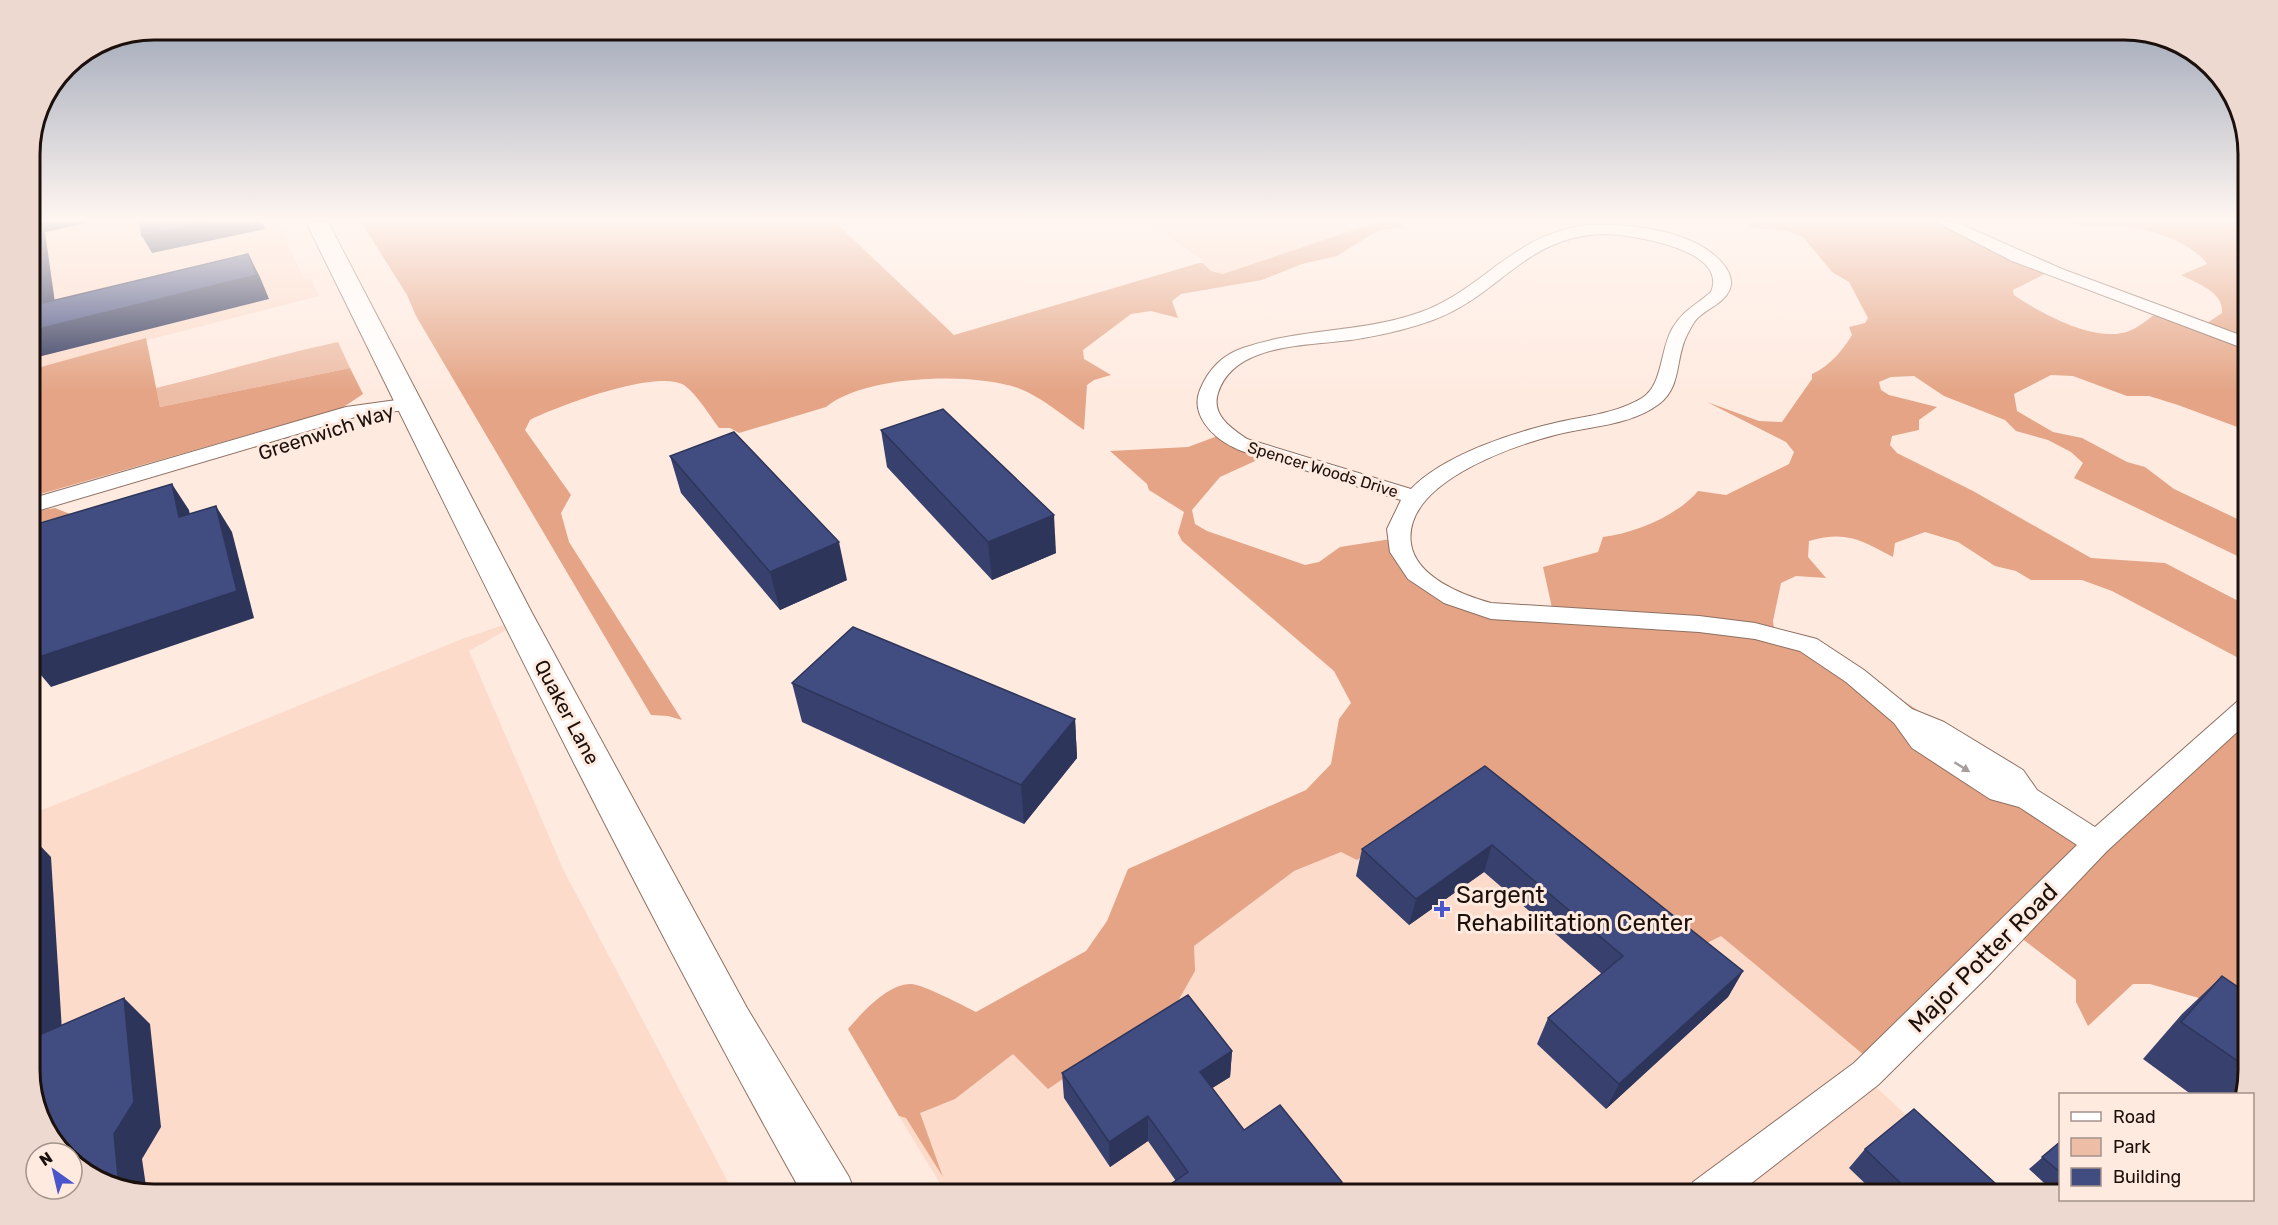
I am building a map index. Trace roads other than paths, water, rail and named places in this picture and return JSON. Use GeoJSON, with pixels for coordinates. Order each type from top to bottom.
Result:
{"type":"FeatureCollection","features":[{"type":"Feature","properties":{"kind":"main road","name":"Quaker Lane"},"geometry":{"type":"LineString","coordinates":[[346,279],[515,613],[731,1023],[825,1184]]}},
{"type":"Feature","properties":{"kind":"street","name":"Spencer Woods Drive"},"geometry":{"type":"LineString","coordinates":[[1414,497],[1240,443],[1216,426],[1211,418],[1206,400],[1210,384],[1226,364],[1264,347],[1372,331],[1435,313],[1451,305],[1488,279]]}},
{"type":"Feature","properties":{"kind":"street","name":"Spencer Woods Drive"},"geometry":{"type":"LineString","coordinates":[[1722,279],[1722,289],[1712,301],[1692,314],[1672,347],[1668,381],[1656,397],[1630,410],[1546,431],[1496,449],[1440,476],[1414,497],[1399,522],[1400,549],[1412,569],[1433,586],[1458,600],[1510,613],[1699,624],[1791,639],[1839,664],[1903,716],[1921,741],[2000,791],[2027,798],[2097,843]]}},
{"type":"Feature","properties":{"kind":"street"},"geometry":{"type":"LineString","coordinates":[[2075,279],[2237,340]]}},
{"type":"Feature","properties":{"kind":"street"},"geometry":{"type":"LineString","coordinates":[[2211,329],[2237,349]]}},
{"type":"Feature","properties":{"kind":"street","name":"Greenwich Way"},"geometry":{"type":"LineString","coordinates":[[41,504],[72,501],[161,481],[361,424],[411,405]]}},
{"type":"Feature","properties":{"kind":"street","name":"Major Potter Road"},"geometry":{"type":"LineString","coordinates":[[1721,1184],[1866,1074],[1976,967],[2097,843],[2238,716]]}},
{"type":"Feature","properties":{"kind":"place","name":"Sargent Rehabilitation Center"},"geometry":{"type":"Point","coordinates":[1442,909]}}]}
